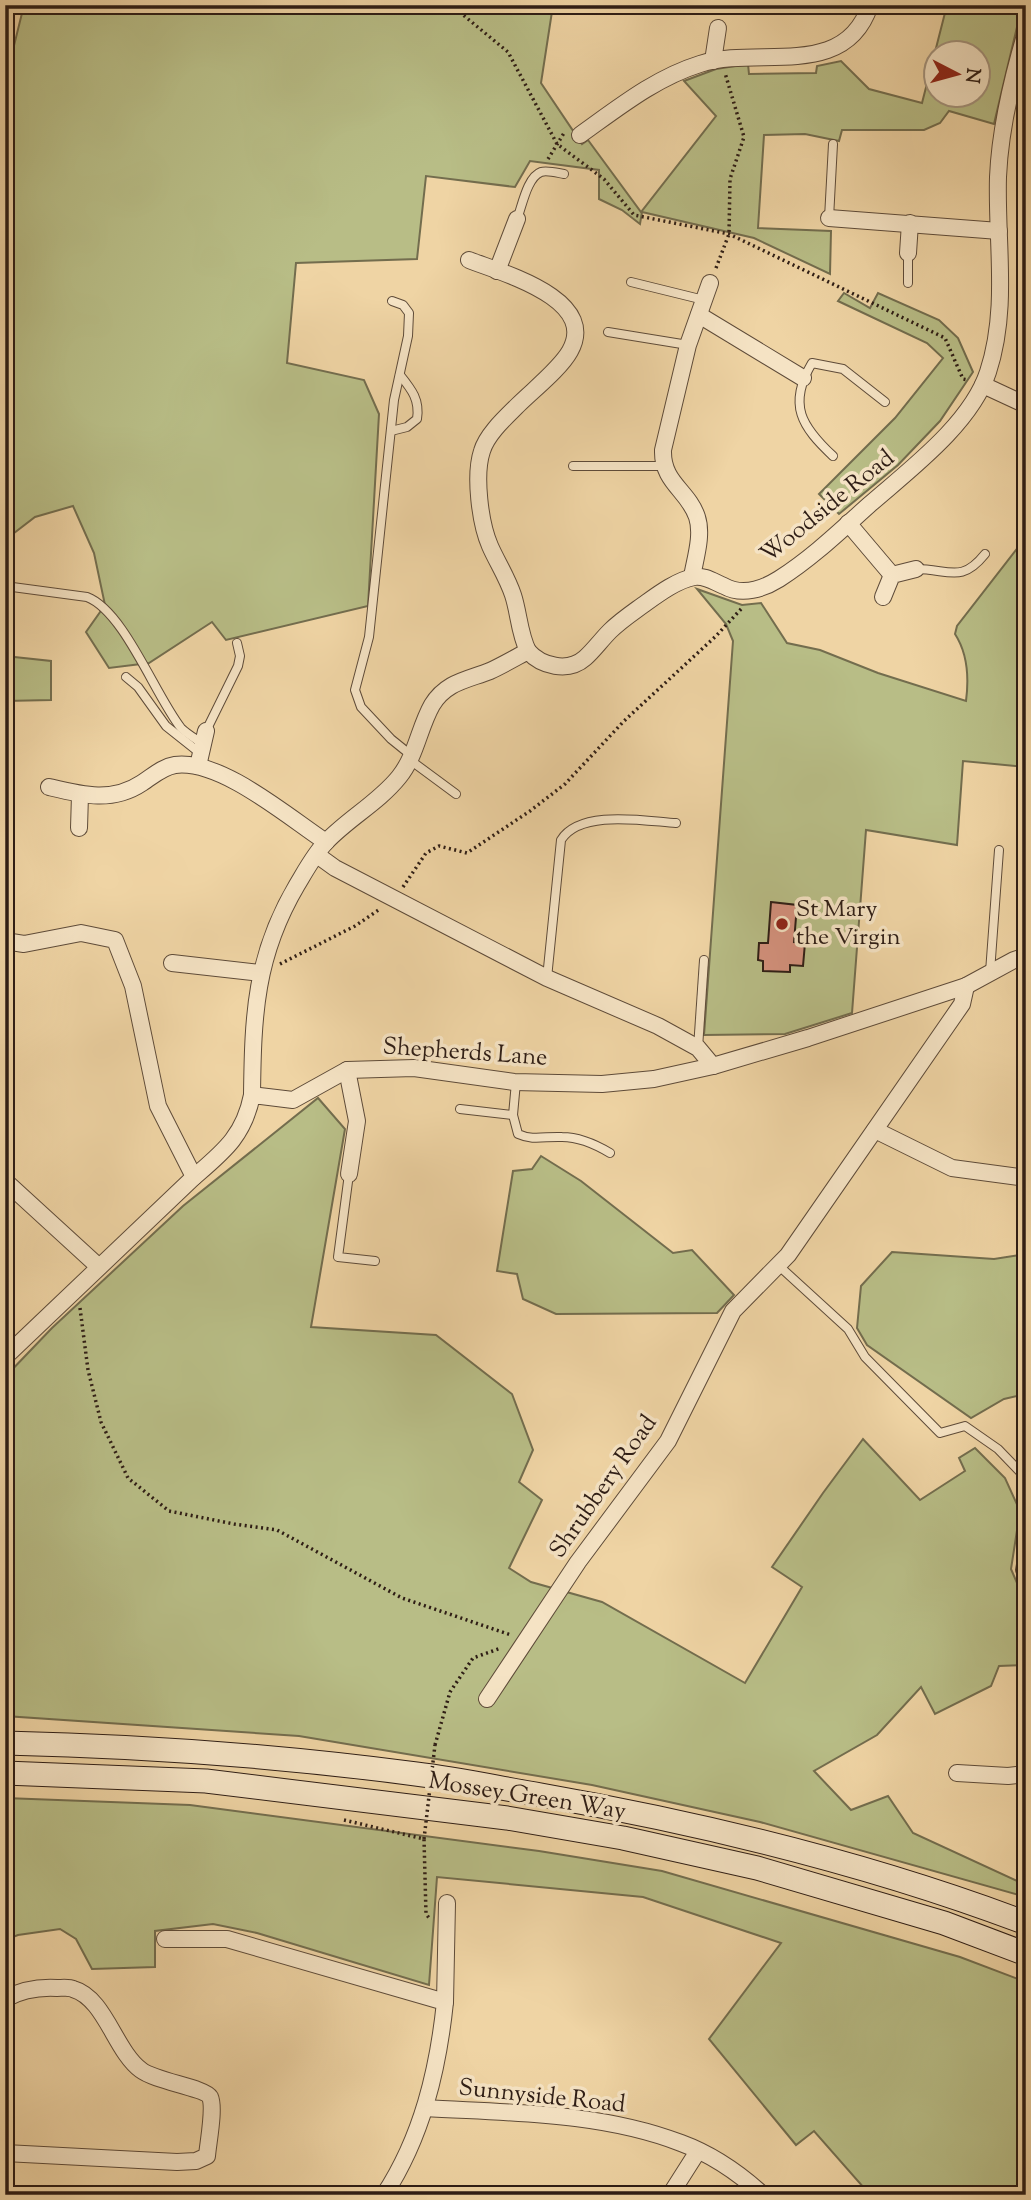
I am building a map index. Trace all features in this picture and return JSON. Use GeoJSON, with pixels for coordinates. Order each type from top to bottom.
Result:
{"type":"FeatureCollection","features":[{"type":"Feature","properties":{"kind":"main road","name":"Mossey Green Way"},"geometry":{"type":"LineString","coordinates":[[5,1743],[252,1755],[418,1774],[647,1814],[786,1848],[954,1896],[1026,1923]]}},
{"type":"Feature","properties":{"kind":"main road"},"geometry":{"type":"LineString","coordinates":[[5,1763],[133,1766],[160,1769],[206,1781]]}},
{"type":"Feature","properties":{"kind":"main road","name":"Mossey Green Way"},"geometry":{"type":"LineString","coordinates":[[5,1773],[206,1781],[507,1818],[635,1840],[770,1872],[944,1923],[1026,1954]]}},
{"type":"Feature","properties":{"kind":"street"},"geometry":{"type":"LineString","coordinates":[[580,135],[645,89],[674,73],[717,60],[806,54],[835,49],[853,36],[870,5]]}},
{"type":"Feature","properties":{"kind":"street"},"geometry":{"type":"LineString","coordinates":[[717,60],[718,28]]}},
{"type":"Feature","properties":{"kind":"street","name":"Woodside Road"},"geometry":{"type":"LineString","coordinates":[[692,577],[707,578],[734,590],[760,588],[777,580],[849,523],[935,446],[963,415],[983,385],[995,345],[1000,310],[1002,278],[998,175],[1018,91],[1026,32]]}},
{"type":"Feature","properties":{"kind":"street"},"geometry":{"type":"LineString","coordinates":[[829,218],[999,231]]}},
{"type":"Feature","properties":{"kind":"street"},"geometry":{"type":"LineString","coordinates":[[497,271],[517,219]]}},
{"type":"Feature","properties":{"kind":"street"},"geometry":{"type":"LineString","coordinates":[[908,253],[910,223]]}},
{"type":"Feature","properties":{"kind":"street"},"geometry":{"type":"LineString","coordinates":[[469,260],[558,299],[569,311],[575,329],[568,355],[509,414],[481,452],[479,483],[484,527],[490,547],[512,592],[522,637],[528,651],[538,662],[551,666],[575,664],[583,660],[631,614],[692,577],[698,536],[697,516],[663,466],[664,440],[688,345],[710,283]]}},
{"type":"Feature","properties":{"kind":"street"},"geometry":{"type":"LineString","coordinates":[[701,308],[803,378]]}},
{"type":"Feature","properties":{"kind":"street"},"geometry":{"type":"LineString","coordinates":[[983,385],[1026,405]]}},
{"type":"Feature","properties":{"kind":"street"},"geometry":{"type":"LineString","coordinates":[[849,523],[892,575]]}},
{"type":"Feature","properties":{"kind":"street"},"geometry":{"type":"LineString","coordinates":[[892,575],[916,569]]}},
{"type":"Feature","properties":{"kind":"street"},"geometry":{"type":"LineString","coordinates":[[883,597],[892,575]]}},
{"type":"Feature","properties":{"kind":"street"},"geometry":{"type":"LineString","coordinates":[[5,1357],[234,1141],[246,1117],[252,1095],[254,1018],[260,973],[289,898],[321,849],[398,779],[411,758],[432,706],[445,690],[454,683],[489,671],[528,651]]}},
{"type":"Feature","properties":{"kind":"street"},"geometry":{"type":"LineString","coordinates":[[49,787],[101,797],[125,793],[202,748],[222,773],[321,849],[335,867],[547,978],[658,1026],[698,1048],[713,1066]]}},
{"type":"Feature","properties":{"kind":"street"},"geometry":{"type":"LineString","coordinates":[[79,828],[80,794]]}},
{"type":"Feature","properties":{"kind":"street"},"geometry":{"type":"LineString","coordinates":[[5,941],[24,944],[81,933],[115,940],[133,986],[158,1106],[194,1177]]}},
{"type":"Feature","properties":{"kind":"street","name":"Shepherds Lane"},"geometry":{"type":"LineString","coordinates":[[252,1095],[293,1100],[347,1070],[414,1068],[516,1082],[602,1084],[654,1079],[713,1066],[808,1038],[966,986],[1026,956]]}},
{"type":"Feature","properties":{"kind":"street"},"geometry":{"type":"LineString","coordinates":[[172,963],[260,973]]}},
{"type":"Feature","properties":{"kind":"street","name":"Shrubbery Road"},"geometry":{"type":"LineString","coordinates":[[487,1699],[578,1562],[668,1441],[733,1311],[788,1255],[962,1004],[966,986]]}},
{"type":"Feature","properties":{"kind":"street"},"geometry":{"type":"LineString","coordinates":[[347,1070],[357,1121],[349,1174]]}},
{"type":"Feature","properties":{"kind":"street"},"geometry":{"type":"LineString","coordinates":[[875,1129],[952,1168],[1026,1178]]}},
{"type":"Feature","properties":{"kind":"street"},"geometry":{"type":"LineString","coordinates":[[5,1181],[99,1267]]}},
{"type":"Feature","properties":{"kind":"street"},"geometry":{"type":"LineString","coordinates":[[957,1773],[1008,1776],[1026,1774]]}},
{"type":"Feature","properties":{"kind":"street"},"geometry":{"type":"LineString","coordinates":[[384,2195],[394,2180],[425,2108],[440,2051],[445,2002],[447,1903]]}},
{"type":"Feature","properties":{"kind":"street"},"geometry":{"type":"LineString","coordinates":[[165,1939],[227,1939],[445,2002]]}},
{"type":"Feature","properties":{"kind":"street"},"geometry":{"type":"LineString","coordinates":[[5,1999],[16,1993],[43,1987],[73,1989],[86,1996],[97,2008],[130,2061],[142,2072],[162,2082],[205,2091],[210,2098],[211,2107],[206,2156],[196,2161],[5,2153]]}},
{"type":"Feature","properties":{"kind":"street","name":"Sunnyside Road"},"geometry":{"type":"LineString","coordinates":[[425,2108],[545,2115],[621,2126],[666,2138],[698,2151],[743,2178],[763,2195]]}},
{"type":"Feature","properties":{"kind":"street"},"geometry":{"type":"LineString","coordinates":[[670,2195],[698,2151]]}},
{"type":"Feature","properties":{"kind":"lane"},"geometry":{"type":"LineString","coordinates":[[829,218],[833,144]]}},
{"type":"Feature","properties":{"kind":"lane"},"geometry":{"type":"LineString","coordinates":[[517,219],[528,187],[537,174],[564,174]]}},
{"type":"Feature","properties":{"kind":"lane"},"geometry":{"type":"LineString","coordinates":[[908,253],[908,283]]}},
{"type":"Feature","properties":{"kind":"lane"},"geometry":{"type":"LineString","coordinates":[[631,282],[701,308]]}},
{"type":"Feature","properties":{"kind":"lane"},"geometry":{"type":"LineString","coordinates":[[392,301],[403,304],[409,313],[408,336],[391,431],[369,637],[355,690],[361,707],[391,739],[456,794]]}},
{"type":"Feature","properties":{"kind":"lane"},"geometry":{"type":"LineString","coordinates":[[608,332],[688,345]]}},
{"type":"Feature","properties":{"kind":"lane"},"geometry":{"type":"LineString","coordinates":[[833,456],[810,434],[799,413],[803,378],[812,363],[844,369],[885,402]]}},
{"type":"Feature","properties":{"kind":"lane"},"geometry":{"type":"LineString","coordinates":[[391,431],[407,427],[417,419],[419,408],[414,392],[400,375]]}},
{"type":"Feature","properties":{"kind":"lane"},"geometry":{"type":"LineString","coordinates":[[573,466],[663,466]]}},
{"type":"Feature","properties":{"kind":"lane"},"geometry":{"type":"LineString","coordinates":[[916,569],[937,569],[959,574],[967,572],[985,554]]}},
{"type":"Feature","properties":{"kind":"lane"},"geometry":{"type":"LineString","coordinates":[[5,586],[41,589],[99,601],[116,622],[183,730],[202,748]]}},
{"type":"Feature","properties":{"kind":"lane"},"geometry":{"type":"LineString","coordinates":[[202,748],[219,702],[232,682],[238,666],[240,656],[237,643]]}},
{"type":"Feature","properties":{"kind":"lane"},"geometry":{"type":"LineString","coordinates":[[126,677],[138,687],[166,726],[202,748]]}},
{"type":"Feature","properties":{"kind":"lane"},"geometry":{"type":"LineString","coordinates":[[547,978],[561,839],[566,832],[593,820],[677,823]]}},
{"type":"Feature","properties":{"kind":"lane"},"geometry":{"type":"LineString","coordinates":[[990,973],[999,850]]}},
{"type":"Feature","properties":{"kind":"lane"},"geometry":{"type":"LineString","coordinates":[[698,1048],[704,960]]}},
{"type":"Feature","properties":{"kind":"lane"},"geometry":{"type":"LineString","coordinates":[[516,1082],[513,1115],[518,1134],[525,1138],[573,1138],[594,1144],[610,1153]]}},
{"type":"Feature","properties":{"kind":"lane"},"geometry":{"type":"LineString","coordinates":[[460,1109],[513,1115]]}},
{"type":"Feature","properties":{"kind":"lane"},"geometry":{"type":"LineString","coordinates":[[349,1174],[338,1257],[375,1261]]}},
{"type":"Feature","properties":{"kind":"lane"},"geometry":{"type":"LineString","coordinates":[[778,1265],[848,1329],[865,1357],[940,1433],[965,1426],[998,1449],[1026,1478]]}},
{"type":"Feature","properties":{"kind":"lane"},"geometry":{"type":"LineString","coordinates":[[1026,1538],[1020,1570],[1026,1587]]}},
{"type":"Feature","properties":{"kind":"path"},"geometry":{"type":"LineString","coordinates":[[451,5],[508,52],[557,145],[604,178],[634,215],[729,234],[945,338],[963,379],[983,385]]}},
{"type":"Feature","properties":{"kind":"path"},"geometry":{"type":"LineString","coordinates":[[710,283],[729,234],[730,179],[744,137],[717,60]]}},
{"type":"Feature","properties":{"kind":"path"},"geometry":{"type":"LineString","coordinates":[[260,973],[355,926],[395,900],[426,853],[439,846],[467,853],[530,811],[565,784],[624,721],[716,636],[760,588]]}},
{"type":"Feature","properties":{"kind":"path"},"geometry":{"type":"LineString","coordinates":[[78,1287],[88,1370],[101,1422],[128,1478],[169,1511],[277,1530],[402,1598],[527,1640]]}},
{"type":"Feature","properties":{"kind":"path"},"geometry":{"type":"LineString","coordinates":[[446,1938],[426,1914],[424,1839],[435,1745],[450,1692],[473,1658],[527,1640]]}},
{"type":"Feature","properties":{"kind":"path"},"geometry":{"type":"LineString","coordinates":[[366,1819],[339,1817],[424,1839]]}},
{"type":"Feature","properties":{"kind":"path"},"geometry":{"type":"LineString","coordinates":[[419,1825],[432,1827]]}},
{"type":"Feature","properties":{"kind":"green space"},"geometry":{"type":"Polygon","coordinates":[[[24,5],[73,5],[91,12],[109,5],[553,5],[541,83],[582,144],[588,140],[641,212],[716,116],[684,81],[716,69],[748,64],[749,74],[816,73],[817,66],[841,61],[869,89],[922,103],[922,108],[992,108],[992,38],[939,38],[947,5],[1022,6],[994,124],[949,111],[940,123],[924,130],[842,130],[839,141],[805,134],[764,135],[758,228],[831,231],[830,274],[754,238],[642,212],[640,224],[622,210],[599,199],[599,170],[530,161],[515,187],[426,176],[417,259],[296,263],[287,363],[364,380],[379,414],[368,606],[226,640],[212,622],[149,663],[109,668],[86,632],[105,605],[94,553],[73,506],[35,517],[5,540],[5,82],[24,5]]]}},
{"type":"Feature","properties":{"kind":"green space"},"geometry":{"type":"Polygon","coordinates":[[[844,293],[870,308],[878,293],[939,320],[958,338],[973,372],[940,421],[898,465],[839,514],[819,494],[895,418],[943,358],[927,343],[838,301],[844,293]]]}},
{"type":"Feature","properties":{"kind":"green space"},"geometry":{"type":"Polygon","coordinates":[[[1026,537],[1026,767],[963,761],[957,845],[866,830],[852,1013],[785,1034],[704,1035],[733,641],[726,624],[697,589],[742,605],[761,603],[787,643],[820,650],[878,673],[966,701],[966,666],[963,650],[955,634],[957,626],[1026,537]]]}},
{"type":"Feature","properties":{"kind":"green space"},"geometry":{"type":"Polygon","coordinates":[[[5,656],[51,661],[51,700],[5,701],[5,656]]]}},
{"type":"Feature","properties":{"kind":"green space"},"geometry":{"type":"Polygon","coordinates":[[[318,1098],[345,1129],[311,1327],[436,1335],[512,1394],[533,1450],[519,1482],[542,1500],[509,1568],[531,1582],[602,1602],[745,1683],[802,1587],[772,1567],[863,1439],[920,1500],[965,1471],[959,1458],[975,1448],[1005,1478],[1020,1511],[1011,1569],[1026,1604],[1026,1665],[999,1666],[991,1686],[935,1714],[921,1687],[877,1735],[814,1771],[851,1810],[888,1796],[913,1833],[1026,1885],[1026,1897],[760,1822],[592,1785],[299,1736],[5,1716],[5,1377],[52,1328],[183,1206],[318,1098]]]}},
{"type":"Feature","properties":{"kind":"green space"},"geometry":{"type":"Polygon","coordinates":[[[541,1156],[581,1181],[673,1253],[692,1250],[734,1295],[717,1313],[556,1314],[523,1299],[517,1274],[497,1271],[513,1171],[532,1169],[541,1156]]]}},
{"type":"Feature","properties":{"kind":"green space"},"geometry":{"type":"Polygon","coordinates":[[[892,1252],[994,1259],[1026,1254],[1026,1394],[1004,1399],[971,1418],[867,1345],[857,1328],[861,1286],[892,1252]]]}},
{"type":"Feature","properties":{"kind":"green space"},"geometry":{"type":"Polygon","coordinates":[[[5,1798],[190,1805],[539,1851],[662,1871],[960,1957],[1026,1982],[1026,2195],[860,2195],[865,2189],[814,2131],[796,2145],[709,2039],[781,1943],[643,1897],[437,1877],[429,1985],[257,1933],[213,1924],[155,1931],[155,1967],[92,1969],[76,1939],[60,1929],[18,1935],[5,1940],[5,1798]]]}},
{"type":"Feature","properties":{"kind":"building","name":"St Mary the Virgin"},"geometry":{"type":"Polygon","coordinates":[[[771,902],[797,905],[794,942],[805,943],[803,966],[790,965],[790,972],[763,971],[763,961],[758,960],[759,943],[768,943],[771,902]]]}},
{"type":"Feature","properties":{"kind":"place","name":"St Mary the Virgin"},"geometry":{"type":"Point","coordinates":[782,924]}}]}
